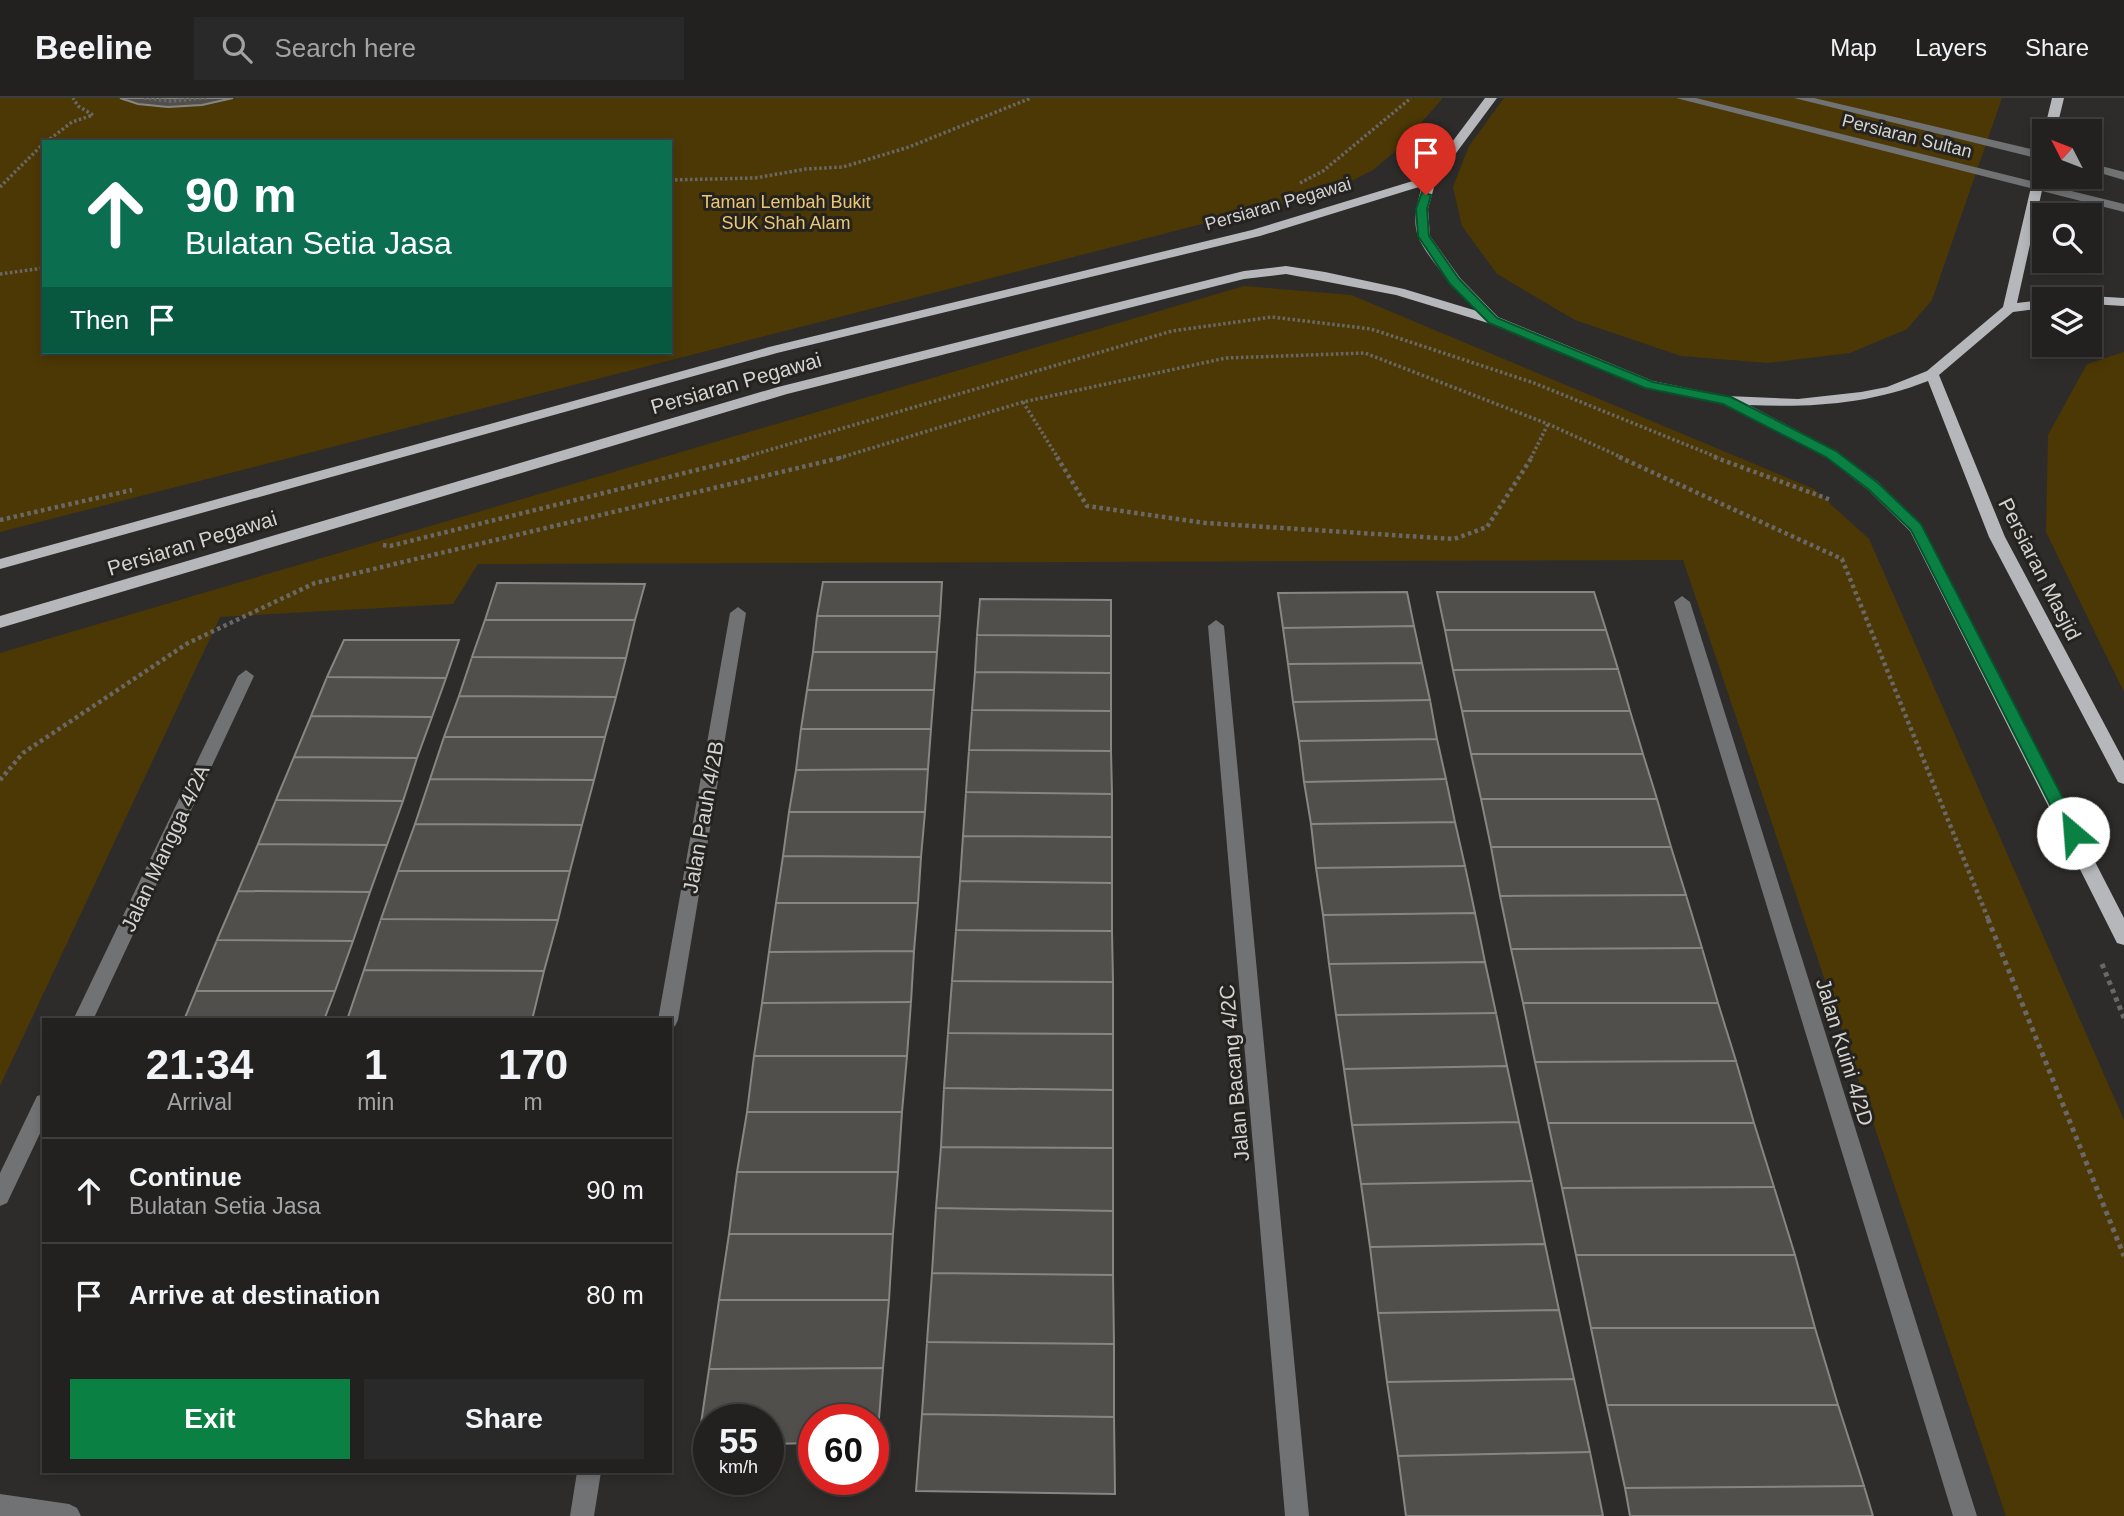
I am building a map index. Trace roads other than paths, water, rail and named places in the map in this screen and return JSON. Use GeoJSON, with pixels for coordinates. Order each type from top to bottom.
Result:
{"type":"FeatureCollection","features":[{"type":"Feature","properties":{"kind":"main road"},"geometry":{"type":"LineString","coordinates":[[1491,98],[1430,180],[1422,209],[1424,236],[1455,281],[1493,320]]}},
{"type":"Feature","properties":{"kind":"main road"},"geometry":{"type":"LineString","coordinates":[[2053,119],[2058,98]]}},
{"type":"Feature","properties":{"kind":"main road","name":"Persiaran Pegawai"},"geometry":{"type":"LineString","coordinates":[[0,564],[774,350],[1256,233],[1430,180]]}},
{"type":"Feature","properties":{"kind":"main road"},"geometry":{"type":"LineString","coordinates":[[2009,308],[2037,189]]}},
{"type":"Feature","properties":{"kind":"main road","name":"Persiaran Pegawai"},"geometry":{"type":"LineString","coordinates":[[0,622],[783,390],[1244,275],[1286,270],[1399,292],[1493,320],[1650,385],[1727,400]]}},
{"type":"Feature","properties":{"kind":"main road"},"geometry":{"type":"LineString","coordinates":[[2102,301],[2124,302]]}},
{"type":"Feature","properties":{"kind":"main road"},"geometry":{"type":"LineString","coordinates":[[1727,400],[1798,402],[1890,391],[1932,374],[2009,308],[2032,305]]}},
{"type":"Feature","properties":{"kind":"main road","name":"Persiaran Masjid"},"geometry":{"type":"LineString","coordinates":[[1932,374],[1997,537],[2116,750],[2124,777]]}},
{"type":"Feature","properties":{"kind":"main road"},"geometry":{"type":"LineString","coordinates":[[1727,400],[1831,454],[1873,486],[1916,528],[2124,937]]}},
{"type":"Feature","properties":{"kind":"street","name":"Persiaran Sultan"},"geometry":{"type":"LineString","coordinates":[[1682,98],[2124,208]]}},
{"type":"Feature","properties":{"kind":"street","name":"Persiaran Sultan"},"geometry":{"type":"LineString","coordinates":[[1800,98],[2032,154]]}},
{"type":"Feature","properties":{"kind":"street"},"geometry":{"type":"LineString","coordinates":[[2102,170],[2124,176]]}},
{"type":"Feature","properties":{"kind":"street","name":"Jalan Kuini 4/2D"},"geometry":{"type":"LineString","coordinates":[[1682,602],[1965,1516]]}},
{"type":"Feature","properties":{"kind":"street","name":"Jalan Pauh 4/2B"},"geometry":{"type":"LineString","coordinates":[[668,1018],[738,613]]}},
{"type":"Feature","properties":{"kind":"street","name":"Jalan Bacang 4/2C"},"geometry":{"type":"LineString","coordinates":[[1216,626],[1297,1516]]}},
{"type":"Feature","properties":{"kind":"street","name":"Jalan Mangga 4/2A"},"geometry":{"type":"LineString","coordinates":[[84,1018],[247,676]]}},
{"type":"Feature","properties":{"kind":"street"},"geometry":{"type":"LineString","coordinates":[[0,1196],[42,1107]]}},
{"type":"Feature","properties":{"kind":"street"},"geometry":{"type":"LineString","coordinates":[[582,1516],[590,1473]]}},
{"type":"Feature","properties":{"kind":"street"},"geometry":{"type":"LineString","coordinates":[[0,1506],[69,1516]]}},
{"type":"Feature","properties":{"kind":"park label","name":"Taman Lembah Bukit SUK Shah Alam"},"geometry":{"type":"Point","coordinates":[786,212]}}]}
